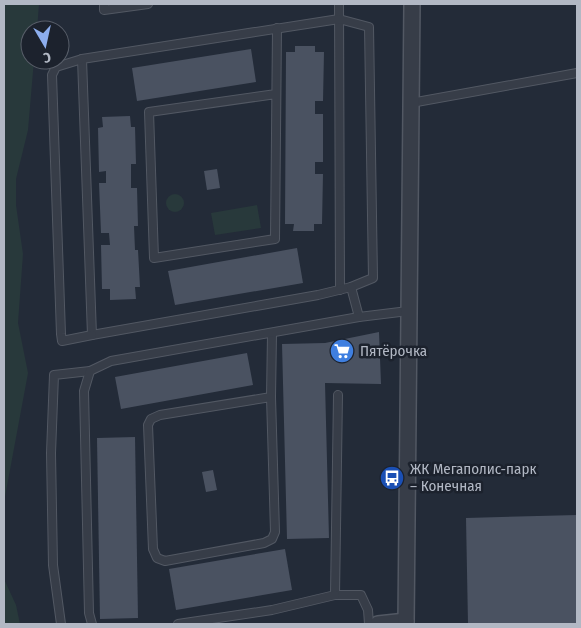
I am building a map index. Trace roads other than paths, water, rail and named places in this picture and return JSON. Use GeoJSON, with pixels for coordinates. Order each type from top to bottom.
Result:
{"type":"FeatureCollection","features":[{"type":"Feature","properties":{"kind":"street"},"geometry":{"type":"LineString","coordinates":[[378,624],[406,623],[412,4]]}},
{"type":"Feature","properties":{"kind":"lane"},"geometry":{"type":"LineString","coordinates":[[104,4],[104,10],[148,4]]}},
{"type":"Feature","properties":{"kind":"lane"},"geometry":{"type":"LineString","coordinates":[[339,4],[340,290]]}},
{"type":"Feature","properties":{"kind":"lane"},"geometry":{"type":"LineString","coordinates":[[339,19],[369,27],[373,278],[340,290],[62,341],[52,75],[56,67],[82,60],[339,19]]}},
{"type":"Feature","properties":{"kind":"lane"},"geometry":{"type":"LineString","coordinates":[[276,94],[149,112],[154,258],[275,239],[277,28]]}},
{"type":"Feature","properties":{"kind":"lane"},"geometry":{"type":"LineString","coordinates":[[82,60],[92,335]]}},
{"type":"Feature","properties":{"kind":"lane"},"geometry":{"type":"LineString","coordinates":[[412,103],[577,73]]}},
{"type":"Feature","properties":{"kind":"lane"},"geometry":{"type":"LineString","coordinates":[[351,287],[359,317]]}},
{"type":"Feature","properties":{"kind":"lane"},"geometry":{"type":"LineString","coordinates":[[61,624],[53,565],[51,453],[54,375],[90,371],[111,361],[272,334],[359,317],[408,311]]}},
{"type":"Feature","properties":{"kind":"lane"},"geometry":{"type":"LineString","coordinates":[[271,397],[160,415],[151,420],[148,425],[153,549],[157,558],[166,561],[264,543],[272,539],[275,532],[271,397],[272,334]]}},
{"type":"Feature","properties":{"kind":"lane"},"geometry":{"type":"LineString","coordinates":[[90,371],[84,391],[89,613],[92,624]]}},
{"type":"Feature","properties":{"kind":"lane"},"geometry":{"type":"LineString","coordinates":[[335,595],[338,395]]}},
{"type":"Feature","properties":{"kind":"lane"},"geometry":{"type":"LineString","coordinates":[[178,624],[272,610],[335,595],[361,595],[368,610],[369,624]]}},
{"type":"Feature","properties":{"kind":"place","name":"Пятёрочка"},"geometry":{"type":"Point","coordinates":[342,351]}},
{"type":"Feature","properties":{"kind":"place","name":"ЖК Мегаполис-парк – Конечная"},"geometry":{"type":"Point","coordinates":[392,478]}}]}
